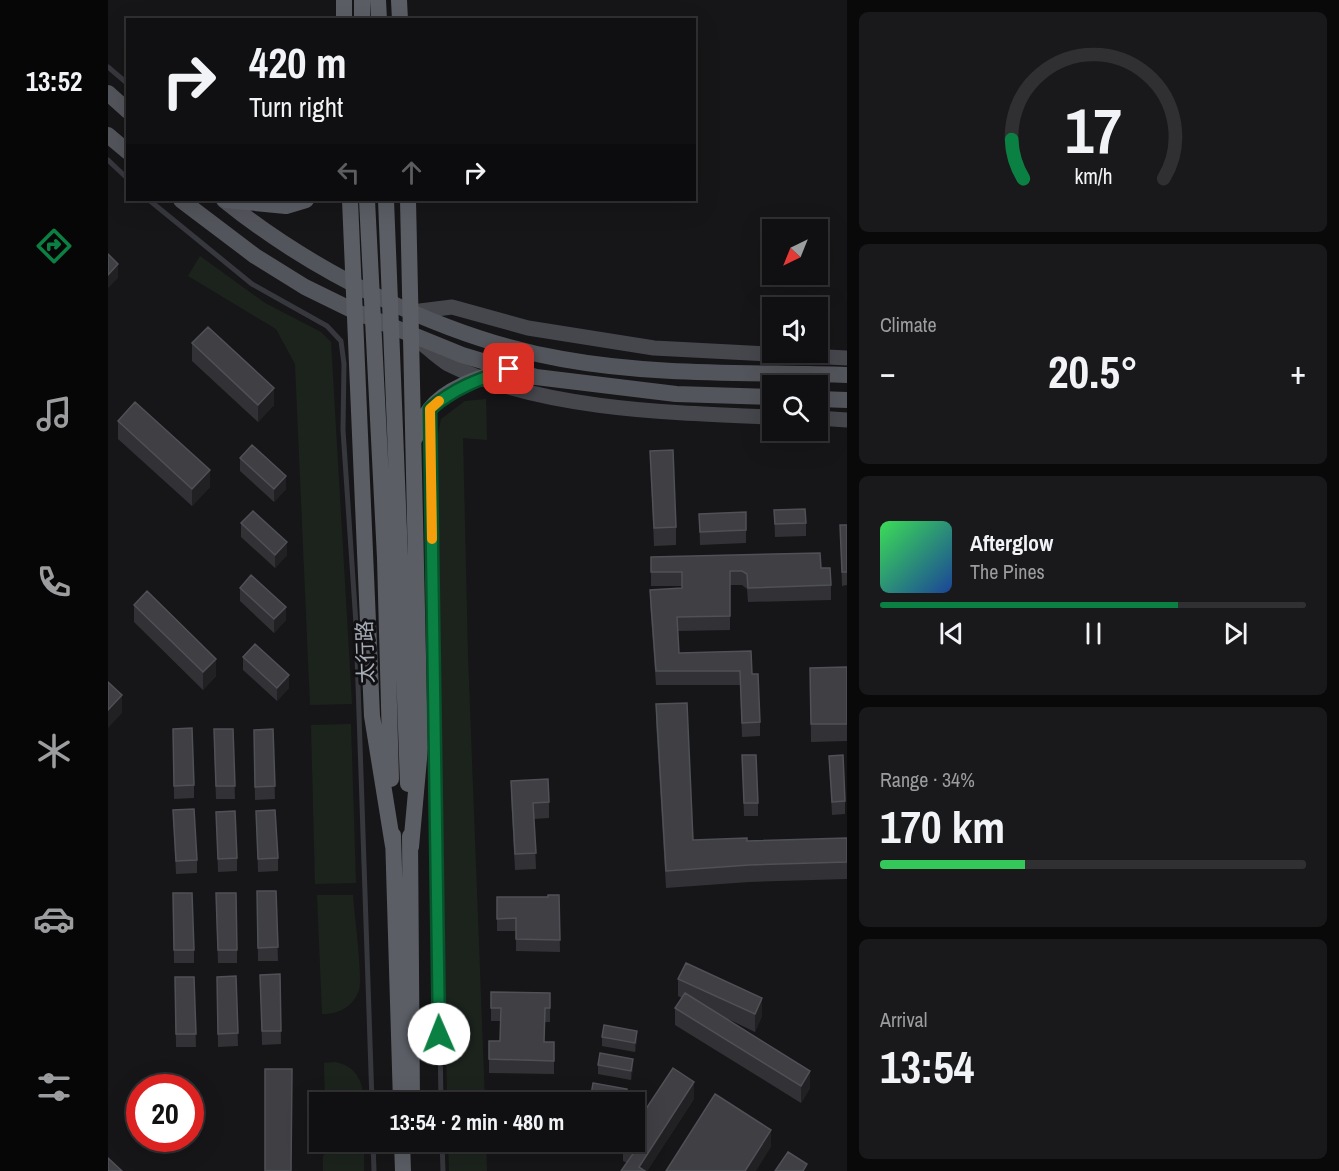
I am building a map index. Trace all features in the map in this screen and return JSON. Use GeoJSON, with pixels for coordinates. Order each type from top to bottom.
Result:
{"type":"FeatureCollection","features":[{"type":"Feature","properties":{"kind":"highway"},"geometry":{"type":"LineString","coordinates":[[344,0],[344,18]]}},
{"type":"Feature","properties":{"kind":"highway"},"geometry":{"type":"LineString","coordinates":[[362,0],[362,18]]}},
{"type":"Feature","properties":{"kind":"highway"},"geometry":{"type":"LineString","coordinates":[[378,0],[379,18]]}},
{"type":"Feature","properties":{"kind":"highway"},"geometry":{"type":"LineString","coordinates":[[399,0],[402,18]]}},
{"type":"Feature","properties":{"kind":"highway"},"geometry":{"type":"LineString","coordinates":[[235,201],[286,206],[301,201]]}},
{"type":"Feature","properties":{"kind":"highway"},"geometry":{"type":"LineString","coordinates":[[350,201],[372,716],[393,846]]}},
{"type":"Feature","properties":{"kind":"highway","name":"太行路"},"geometry":{"type":"LineString","coordinates":[[367,201],[411,847],[412,1092]]}},
{"type":"Feature","properties":{"kind":"highway","name":"太行路"},"geometry":{"type":"LineString","coordinates":[[386,201],[392,558],[393,846],[401,1092]]}},
{"type":"Feature","properties":{"kind":"highway"},"geometry":{"type":"LineString","coordinates":[[408,201],[420,748],[411,847]]}},
{"type":"Feature","properties":{"kind":"highway"},"geometry":{"type":"LineString","coordinates":[[413,442],[430,409],[446,395],[484,377],[509,369]]}},
{"type":"Feature","properties":{"kind":"highway"},"geometry":{"type":"LineString","coordinates":[[402,1152],[403,1171]]}},
{"type":"Feature","properties":{"kind":"highway"},"geometry":{"type":"LineString","coordinates":[[413,1152],[413,1171]]}},
{"type":"Feature","properties":{"kind":"main road"},"geometry":{"type":"LineString","coordinates":[[402,18],[406,0]]}},
{"type":"Feature","properties":{"kind":"main road"},"geometry":{"type":"LineString","coordinates":[[108,93],[126,109]]}},
{"type":"Feature","properties":{"kind":"main road"},"geometry":{"type":"LineString","coordinates":[[108,135],[126,150]]}},
{"type":"Feature","properties":{"kind":"main road"},"geometry":{"type":"LineString","coordinates":[[182,201],[255,256],[305,287],[354,311],[462,355],[536,377],[676,394],[762,397]]}},
{"type":"Feature","properties":{"kind":"main road"},"geometry":{"type":"LineString","coordinates":[[226,201],[266,233],[353,282],[412,312],[488,342],[562,360],[654,370],[847,375]]}},
{"type":"Feature","properties":{"kind":"main road"},"geometry":{"type":"LineString","coordinates":[[412,312],[452,307],[528,328],[654,348],[847,358]]}},
{"type":"Feature","properties":{"kind":"main road"},"geometry":{"type":"LineString","coordinates":[[412,335],[446,363],[520,390],[648,412],[762,417]]}},
{"type":"Feature","properties":{"kind":"main road"},"geometry":{"type":"LineString","coordinates":[[828,399],[847,400]]}},
{"type":"Feature","properties":{"kind":"main road"},"geometry":{"type":"LineString","coordinates":[[828,419],[847,420]]}},
{"type":"Feature","properties":{"kind":"lane"},"geometry":{"type":"LineString","coordinates":[[108,67],[126,82]]}},
{"type":"Feature","properties":{"kind":"lane"},"geometry":{"type":"LineString","coordinates":[[108,160],[126,177]]}},
{"type":"Feature","properties":{"kind":"lane"},"geometry":{"type":"LineString","coordinates":[[150,201],[252,284],[327,326],[341,341],[344,364],[343,430],[356,624],[372,1092]]}},
{"type":"Feature","properties":{"kind":"lane"},"geometry":{"type":"LineString","coordinates":[[430,409],[441,1092]]}},
{"type":"Feature","properties":{"kind":"lane"},"geometry":{"type":"LineString","coordinates":[[373,1152],[374,1171]]}},
{"type":"Feature","properties":{"kind":"lane"},"geometry":{"type":"LineString","coordinates":[[442,1152],[443,1171]]}},
{"type":"Feature","properties":{"kind":"shaded area"},"geometry":{"type":"Polygon","coordinates":[[[200,256],[265,303],[321,332],[331,342],[352,704],[310,705],[295,364],[276,329],[188,276],[200,256]]]}},
{"type":"Feature","properties":{"kind":"shaded area"},"geometry":{"type":"Polygon","coordinates":[[[486,399],[487,440],[463,438],[468,656],[485,1092],[447,1092],[437,439],[441,419],[465,401],[486,399]]]}},
{"type":"Feature","properties":{"kind":"shaded area"},"geometry":{"type":"Polygon","coordinates":[[[351,724],[356,883],[315,884],[311,725],[351,724]]]}},
{"type":"Feature","properties":{"kind":"shaded area"},"geometry":{"type":"Polygon","coordinates":[[[317,895],[353,895],[358,944],[359,990],[349,1005],[340,1011],[328,1014],[322,1014],[317,895]]]}},
{"type":"Feature","properties":{"kind":"shaded area"},"geometry":{"type":"Polygon","coordinates":[[[335,1062],[349,1067],[357,1076],[363,1092],[325,1092],[324,1063],[335,1062]]]}},
{"type":"Feature","properties":{"kind":"shaded area"},"geometry":{"type":"Polygon","coordinates":[[[328,1152],[364,1152],[364,1171],[323,1171],[323,1156],[328,1152]]]}},
{"type":"Feature","properties":{"kind":"shaded area"},"geometry":{"type":"Polygon","coordinates":[[[448,1152],[486,1152],[487,1171],[449,1171],[448,1152]]]}},
{"type":"Feature","properties":{"kind":"building"},"geometry":{"type":"Polygon","coordinates":[[[108,254],[118,264],[108,275],[108,254]]]}},
{"type":"Feature","properties":{"kind":"building"},"geometry":{"type":"Polygon","coordinates":[[[208,327],[274,388],[258,405],[192,343],[208,327]]]}},
{"type":"Feature","properties":{"kind":"building"},"geometry":{"type":"Polygon","coordinates":[[[135,402],[210,470],[192,489],[118,421],[135,402]]]}},
{"type":"Feature","properties":{"kind":"building"},"geometry":{"type":"Polygon","coordinates":[[[252,445],[286,476],[274,489],[240,458],[252,445]]]}},
{"type":"Feature","properties":{"kind":"building"},"geometry":{"type":"Polygon","coordinates":[[[673,450],[676,527],[654,528],[650,451],[673,450]]]}},
{"type":"Feature","properties":{"kind":"building"},"geometry":{"type":"Polygon","coordinates":[[[805,509],[806,523],[775,524],[774,510],[805,509]]]}},
{"type":"Feature","properties":{"kind":"building"},"geometry":{"type":"Polygon","coordinates":[[[253,511],[287,542],[275,555],[241,523],[253,511]]]}},
{"type":"Feature","properties":{"kind":"building"},"geometry":{"type":"Polygon","coordinates":[[[746,512],[746,530],[700,532],[699,514],[746,512]]]}},
{"type":"Feature","properties":{"kind":"building"},"geometry":{"type":"Polygon","coordinates":[[[840,525],[847,525],[847,572],[842,572],[840,525]]]}},
{"type":"Feature","properties":{"kind":"building"},"geometry":{"type":"Polygon","coordinates":[[[820,553],[821,568],[830,568],[831,585],[748,588],[747,574],[742,571],[730,571],[730,616],[677,617],[679,653],[751,651],[752,674],[758,674],[760,722],[742,723],[740,671],[656,671],[650,590],[682,588],[682,572],[651,572],[651,557],[820,553]]]}},
{"type":"Feature","properties":{"kind":"building"},"geometry":{"type":"Polygon","coordinates":[[[251,575],[286,607],[274,619],[240,588],[251,575]]]}},
{"type":"Feature","properties":{"kind":"building"},"geometry":{"type":"Polygon","coordinates":[[[147,591],[216,659],[203,672],[134,605],[147,591]]]}},
{"type":"Feature","properties":{"kind":"building"},"geometry":{"type":"Polygon","coordinates":[[[255,644],[289,675],[277,688],[243,657],[255,644]]]}},
{"type":"Feature","properties":{"kind":"building"},"geometry":{"type":"Polygon","coordinates":[[[847,667],[847,724],[811,724],[810,668],[847,667]]]}},
{"type":"Feature","properties":{"kind":"building"},"geometry":{"type":"Polygon","coordinates":[[[108,682],[122,695],[108,710],[108,682]]]}},
{"type":"Feature","properties":{"kind":"building"},"geometry":{"type":"Polygon","coordinates":[[[687,703],[693,840],[847,838],[847,862],[749,865],[666,871],[656,704],[687,703]]]}},
{"type":"Feature","properties":{"kind":"building"},"geometry":{"type":"Polygon","coordinates":[[[192,728],[194,785],[174,786],[173,729],[192,728]]]}},
{"type":"Feature","properties":{"kind":"building"},"geometry":{"type":"Polygon","coordinates":[[[214,729],[233,729],[235,786],[216,786],[214,729]]]}},
{"type":"Feature","properties":{"kind":"building"},"geometry":{"type":"Polygon","coordinates":[[[273,729],[275,786],[255,787],[254,730],[273,729]]]}},
{"type":"Feature","properties":{"kind":"building"},"geometry":{"type":"Polygon","coordinates":[[[742,755],[756,755],[758,803],[744,803],[742,755]]]}},
{"type":"Feature","properties":{"kind":"building"},"geometry":{"type":"Polygon","coordinates":[[[843,755],[845,801],[832,802],[829,756],[843,755]]]}},
{"type":"Feature","properties":{"kind":"building"},"geometry":{"type":"Polygon","coordinates":[[[548,779],[549,802],[533,803],[536,853],[515,854],[511,781],[548,779]]]}},
{"type":"Feature","properties":{"kind":"building"},"geometry":{"type":"Polygon","coordinates":[[[194,809],[197,860],[176,861],[173,810],[194,809]]]}},
{"type":"Feature","properties":{"kind":"building"},"geometry":{"type":"Polygon","coordinates":[[[275,810],[278,858],[258,859],[256,811],[275,810]]]}},
{"type":"Feature","properties":{"kind":"building"},"geometry":{"type":"Polygon","coordinates":[[[235,811],[237,858],[218,859],[216,812],[235,811]]]}},
{"type":"Feature","properties":{"kind":"building"},"geometry":{"type":"Polygon","coordinates":[[[257,891],[276,891],[278,947],[258,948],[257,891]]]}},
{"type":"Feature","properties":{"kind":"building"},"geometry":{"type":"Polygon","coordinates":[[[173,893],[192,893],[194,950],[174,950],[173,893]]]}},
{"type":"Feature","properties":{"kind":"building"},"geometry":{"type":"Polygon","coordinates":[[[216,893],[236,893],[237,950],[218,950],[216,893]]]}},
{"type":"Feature","properties":{"kind":"building"},"geometry":{"type":"Polygon","coordinates":[[[548,895],[559,895],[560,940],[516,939],[516,918],[497,919],[497,897],[548,897],[548,895]]]}},
{"type":"Feature","properties":{"kind":"building"},"geometry":{"type":"Polygon","coordinates":[[[686,963],[762,998],[755,1014],[678,979],[686,963]]]}},
{"type":"Feature","properties":{"kind":"building"},"geometry":{"type":"Polygon","coordinates":[[[280,974],[281,1031],[262,1031],[260,975],[280,974]]]}},
{"type":"Feature","properties":{"kind":"building"},"geometry":{"type":"Polygon","coordinates":[[[236,976],[238,1033],[218,1034],[217,977],[236,976]]]}},
{"type":"Feature","properties":{"kind":"building"},"geometry":{"type":"Polygon","coordinates":[[[175,977],[194,977],[196,1034],[176,1034],[175,977]]]}},
{"type":"Feature","properties":{"kind":"building"},"geometry":{"type":"Polygon","coordinates":[[[491,992],[550,993],[550,1008],[545,1008],[544,1042],[554,1042],[554,1061],[489,1059],[489,1041],[500,1041],[501,1008],[491,1008],[491,992]]]}},
{"type":"Feature","properties":{"kind":"building"},"geometry":{"type":"Polygon","coordinates":[[[685,993],[810,1071],[801,1086],[675,1008],[685,993]]]}},
{"type":"Feature","properties":{"kind":"building"},"geometry":{"type":"Polygon","coordinates":[[[604,1025],[637,1031],[635,1043],[602,1037],[604,1025]]]}},
{"type":"Feature","properties":{"kind":"building"},"geometry":{"type":"Polygon","coordinates":[[[600,1053],[633,1059],[631,1071],[598,1065],[600,1053]]]}},
{"type":"Feature","properties":{"kind":"building"},"geometry":{"type":"Polygon","coordinates":[[[673,1068],[694,1082],[639,1167],[645,1171],[621,1171],[634,1152],[645,1152],[645,1110],[673,1068]]]}},
{"type":"Feature","properties":{"kind":"building"},"geometry":{"type":"Polygon","coordinates":[[[265,1069],[292,1069],[291,1171],[265,1171],[265,1069]]]}},
{"type":"Feature","properties":{"kind":"building"},"geometry":{"type":"Polygon","coordinates":[[[593,1083],[627,1089],[626,1092],[592,1092],[593,1083]]]}},
{"type":"Feature","properties":{"kind":"building"},"geometry":{"type":"Polygon","coordinates":[[[715,1094],[771,1130],[745,1171],[666,1171],[715,1094]]]}},
{"type":"Feature","properties":{"kind":"building"},"geometry":{"type":"Polygon","coordinates":[[[788,1152],[807,1164],[803,1171],[775,1171],[788,1152]]]}},
{"type":"Feature","properties":{"kind":"building"},"geometry":{"type":"Polygon","coordinates":[[[108,1158],[122,1171],[108,1171],[108,1158]]]}},
{"type":"Feature","properties":{"kind":"slow traffic"},"geometry":{"type":"LineString","coordinates":[[432,539],[430,409],[439,401]]}},
{"type":"Feature","properties":{"kind":"route"},"geometry":{"type":"LineString","coordinates":[[439,1034],[430,409],[446,395],[468,383],[509,369]]}}]}
